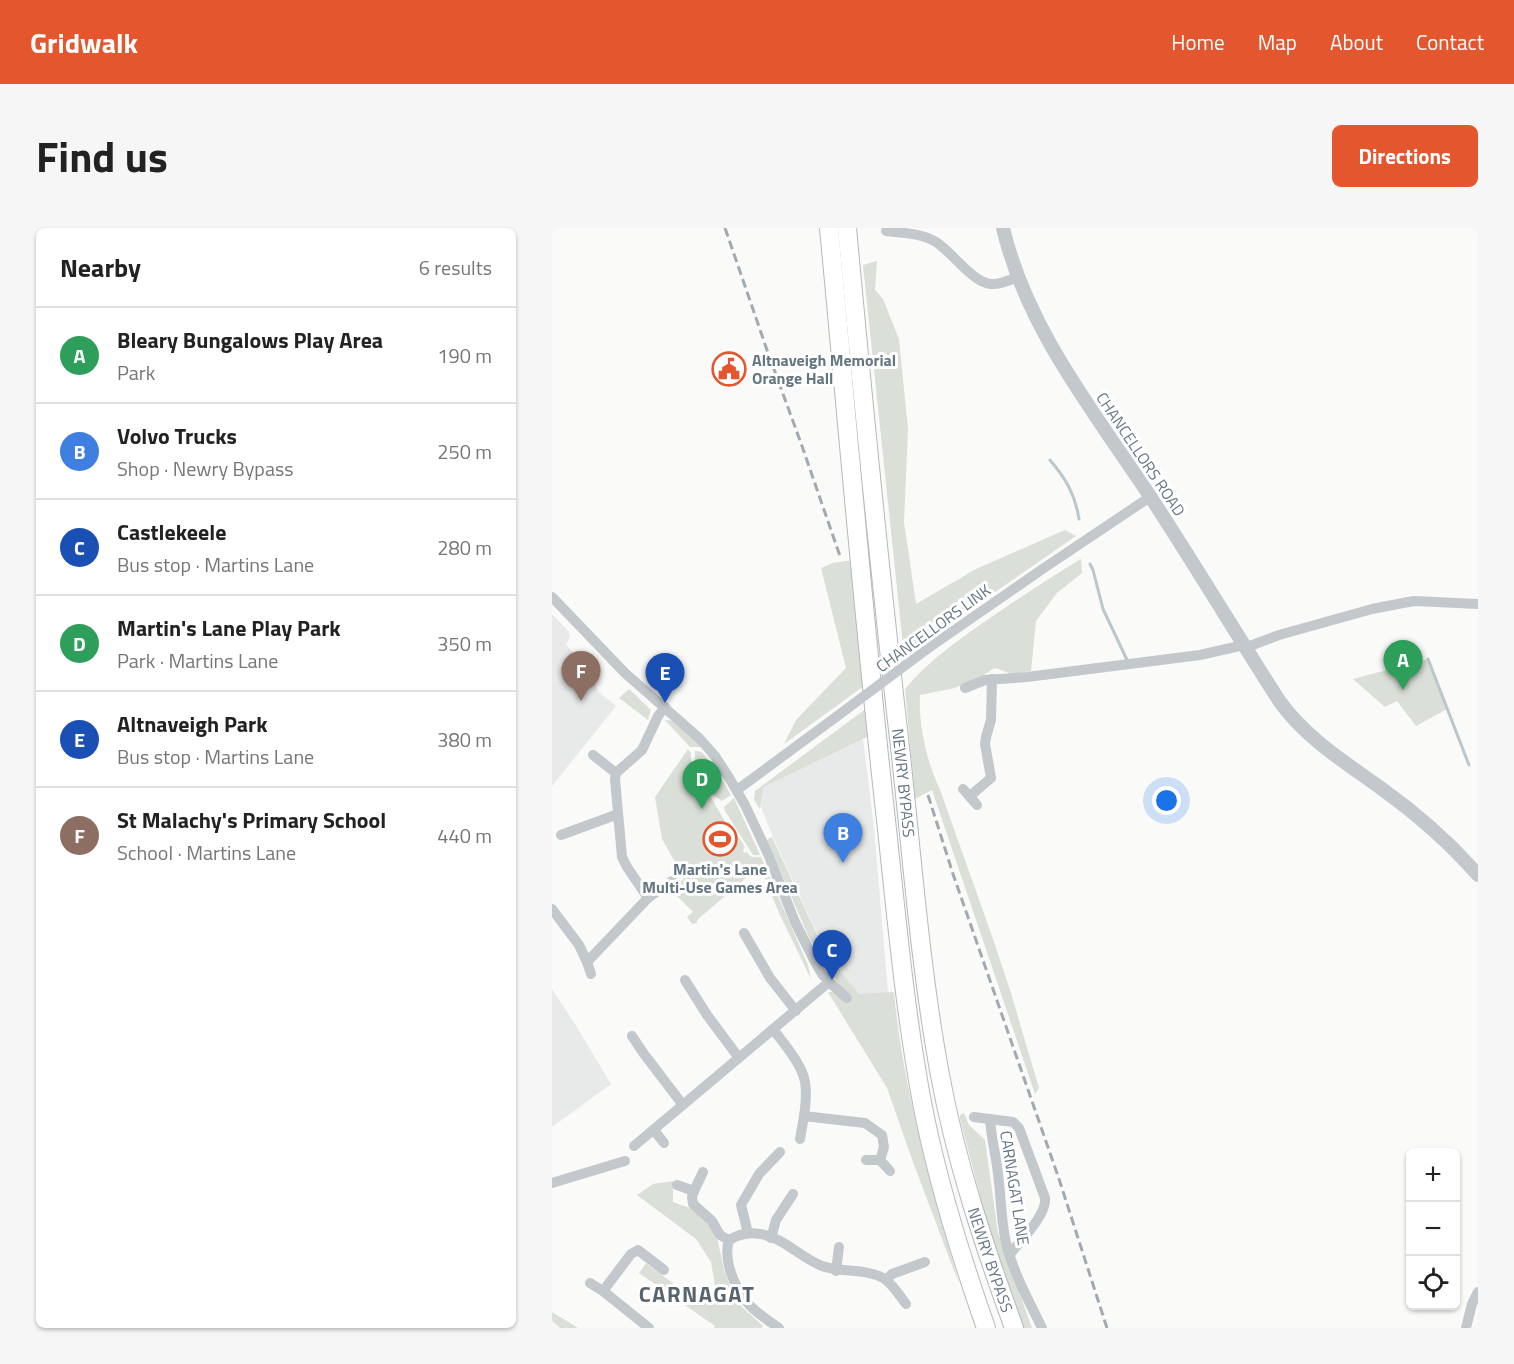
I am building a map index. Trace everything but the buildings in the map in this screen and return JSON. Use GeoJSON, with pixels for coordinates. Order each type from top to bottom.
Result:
{"type":"FeatureCollection","features":[{"type":"Feature","properties":{"kind":"highway","name":"NEWRY BYPASS"},"geometry":{"type":"LineString","coordinates":[[829,228],[877,738],[912,1046],[921,1100],[951,1222],[986,1328]]}},
{"type":"Feature","properties":{"kind":"highway","name":"NEWRY BYPASS"},"geometry":{"type":"LineString","coordinates":[[847,228],[877,545],[924,976],[940,1076],[955,1142],[976,1219],[1014,1328]]}},
{"type":"Feature","properties":{"kind":"street","name":"CHANCELLORS ROAD"},"geometry":{"type":"LineString","coordinates":[[1003,228],[1018,277],[1036,319],[1053,349],[1280,702],[1313,739],[1391,795],[1438,833],[1478,875]]}},
{"type":"Feature","properties":{"kind":"street"},"geometry":{"type":"LineString","coordinates":[[886,231],[923,236],[934,240],[984,283],[1002,283],[1018,277]]}},
{"type":"Feature","properties":{"kind":"street","name":"CHANCELLORS LINK"},"geometry":{"type":"LineString","coordinates":[[737,790],[927,649],[1150,497]]}},
{"type":"Feature","properties":{"kind":"street"},"geometry":{"type":"LineString","coordinates":[[552,597],[625,673],[665,706],[715,756],[737,790],[760,837],[795,922],[815,962],[829,982],[847,998]]}},
{"type":"Feature","properties":{"kind":"street"},"geometry":{"type":"LineString","coordinates":[[965,688],[985,680],[1027,677],[1200,655],[1244,645],[1250,646],[1279,635],[1372,609],[1414,601],[1478,604]]}},
{"type":"Feature","properties":{"kind":"street"},"geometry":{"type":"LineString","coordinates":[[970,797],[991,778],[985,744],[992,720],[992,679]]}},
{"type":"Feature","properties":{"kind":"street"},"geometry":{"type":"LineString","coordinates":[[648,898],[622,857],[615,779],[616,773],[642,750],[665,706]]}},
{"type":"Feature","properties":{"kind":"street"},"geometry":{"type":"LineString","coordinates":[[593,755],[616,773]]}},
{"type":"Feature","properties":{"kind":"street"},"geometry":{"type":"LineString","coordinates":[[561,834],[618,814]]}},
{"type":"Feature","properties":{"kind":"street"},"geometry":{"type":"LineString","coordinates":[[587,962],[648,898],[672,881]]}},
{"type":"Feature","properties":{"kind":"street"},"geometry":{"type":"LineString","coordinates":[[552,909],[579,945],[591,974]]}},
{"type":"Feature","properties":{"kind":"street"},"geometry":{"type":"LineString","coordinates":[[744,933],[770,978],[795,1011]]}},
{"type":"Feature","properties":{"kind":"street"},"geometry":{"type":"LineString","coordinates":[[685,980],[707,1015],[739,1058]]}},
{"type":"Feature","properties":{"kind":"street"},"geometry":{"type":"LineString","coordinates":[[634,1146],[829,982]]}},
{"type":"Feature","properties":{"kind":"street"},"geometry":{"type":"LineString","coordinates":[[773,1029],[788,1049],[806,1083],[800,1139]]}},
{"type":"Feature","properties":{"kind":"street"},"geometry":{"type":"LineString","coordinates":[[632,1036],[683,1105]]}},
{"type":"Feature","properties":{"kind":"street"},"geometry":{"type":"LineString","coordinates":[[804,1116],[865,1123],[882,1134],[884,1147],[880,1160]]}},
{"type":"Feature","properties":{"kind":"street"},"geometry":{"type":"LineString","coordinates":[[974,1117],[1013,1122],[1019,1128],[1045,1198],[1040,1215],[1010,1254]]}},
{"type":"Feature","properties":{"kind":"street","name":"CARNAGAT LANE"},"geometry":{"type":"LineString","coordinates":[[990,1119],[1002,1220],[1010,1254],[1042,1328]]}},
{"type":"Feature","properties":{"kind":"street"},"geometry":{"type":"LineString","coordinates":[[654,1130],[664,1143]]}},
{"type":"Feature","properties":{"kind":"street"},"geometry":{"type":"LineString","coordinates":[[748,1233],[741,1204],[759,1174],[780,1152]]}},
{"type":"Feature","properties":{"kind":"street"},"geometry":{"type":"LineString","coordinates":[[866,1160],[880,1160],[890,1171]]}},
{"type":"Feature","properties":{"kind":"street"},"geometry":{"type":"LineString","coordinates":[[552,1182],[626,1161]]}},
{"type":"Feature","properties":{"kind":"street"},"geometry":{"type":"LineString","coordinates":[[704,1172],[694,1191],[693,1204],[712,1221],[720,1235],[729,1240]]}},
{"type":"Feature","properties":{"kind":"street"},"geometry":{"type":"LineString","coordinates":[[676,1185],[694,1191]]}},
{"type":"Feature","properties":{"kind":"street"},"geometry":{"type":"LineString","coordinates":[[771,1238],[776,1220],[793,1194]]}},
{"type":"Feature","properties":{"kind":"street"},"geometry":{"type":"LineString","coordinates":[[779,1328],[747,1303],[737,1288],[730,1268],[727,1248],[729,1240],[737,1235],[762,1234],[819,1265],[836,1271],[876,1275],[886,1280],[904,1301],[891,1306]]}},
{"type":"Feature","properties":{"kind":"street"},"geometry":{"type":"LineString","coordinates":[[836,1271],[838,1246]]}},
{"type":"Feature","properties":{"kind":"street"},"geometry":{"type":"LineString","coordinates":[[603,1291],[632,1254],[638,1250],[664,1270]]}},
{"type":"Feature","properties":{"kind":"street"},"geometry":{"type":"LineString","coordinates":[[886,1280],[892,1274],[925,1262]]}},
{"type":"Feature","properties":{"kind":"street"},"geometry":{"type":"LineString","coordinates":[[590,1283],[649,1328]]}},
{"type":"Feature","properties":{"kind":"street"},"geometry":{"type":"LineString","coordinates":[[1466,1328],[1472,1304],[1478,1292]]}},
{"type":"Feature","properties":{"kind":"shaded area"},"geometry":{"type":"Polygon","coordinates":[[[877,261],[875,290],[883,299],[899,339],[908,429],[904,522],[916,604],[976,569],[1065,530],[1076,536],[904,655],[863,265],[877,261]]]}},
{"type":"Feature","properties":{"kind":"shaded area"},"geometry":{"type":"Polygon","coordinates":[[[1081,559],[1082,573],[1057,593],[1036,621],[1031,671],[1012,674],[995,668],[955,688],[920,695],[920,717],[927,754],[1010,990],[1039,1088],[1035,1094],[932,790],[915,799],[905,689],[933,660],[954,644],[1022,596],[1081,559]]]}},
{"type":"Feature","properties":{"kind":"shaded area"},"geometry":{"type":"Polygon","coordinates":[[[853,560],[868,683],[784,744],[796,720],[846,668],[821,568],[833,563],[853,560]]]}},
{"type":"Feature","properties":{"kind":"shaded area"},"geometry":{"type":"Polygon","coordinates":[[[552,614],[568,631],[570,636],[566,645],[575,654],[582,651],[589,652],[595,659],[593,682],[599,692],[616,706],[552,786],[552,614]]]}},
{"type":"Feature","properties":{"kind":"shaded area"},"geometry":{"type":"Polygon","coordinates":[[[1428,659],[1447,709],[1416,726],[1397,701],[1385,707],[1353,679],[1428,659]]]}},
{"type":"Feature","properties":{"kind":"shaded area"},"geometry":{"type":"Polygon","coordinates":[[[629,689],[651,710],[648,720],[619,698],[629,689]]]}},
{"type":"Feature","properties":{"kind":"shaded area"},"geometry":{"type":"Polygon","coordinates":[[[867,708],[869,736],[764,787],[760,809],[754,800],[755,791],[867,708]]]}},
{"type":"Feature","properties":{"kind":"shaded area"},"geometry":{"type":"Polygon","coordinates":[[[665,720],[676,721],[701,747],[690,747],[665,720]]]}},
{"type":"Feature","properties":{"kind":"shaded area"},"geometry":{"type":"Polygon","coordinates":[[[863,739],[874,828],[888,993],[859,995],[834,963],[831,953],[823,947],[761,807],[764,787],[863,739]]]}},
{"type":"Feature","properties":{"kind":"shaded area"},"geometry":{"type":"Polygon","coordinates":[[[688,749],[694,770],[726,823],[729,822],[745,847],[744,853],[747,852],[753,857],[761,857],[808,965],[811,979],[779,913],[760,866],[697,920],[697,923],[692,924],[687,917],[693,912],[672,891],[684,878],[662,839],[655,797],[688,749]]]}},
{"type":"Feature","properties":{"kind":"shaded area"},"geometry":{"type":"Polygon","coordinates":[[[695,751],[702,752],[731,795],[722,801],[711,793],[695,768],[695,751]]]}},
{"type":"Feature","properties":{"kind":"shaded area"},"geometry":{"type":"Polygon","coordinates":[[[734,798],[760,855],[753,855],[725,811],[724,807],[734,798]]]}},
{"type":"Feature","properties":{"kind":"shaded area"},"geometry":{"type":"Polygon","coordinates":[[[772,837],[823,948],[816,948],[810,940],[767,840],[772,837]]]}},
{"type":"Feature","properties":{"kind":"shaded area"},"geometry":{"type":"Polygon","coordinates":[[[832,961],[859,994],[894,992],[904,1066],[912,1103],[929,1176],[959,1284],[887,1088],[828,992],[833,992],[840,986],[832,974],[832,961]]]}},
{"type":"Feature","properties":{"kind":"shaded area"},"geometry":{"type":"Polygon","coordinates":[[[552,989],[611,1084],[552,1127],[552,989]]]}},
{"type":"Feature","properties":{"kind":"shaded area"},"geometry":{"type":"Polygon","coordinates":[[[964,1113],[969,1125],[985,1140],[998,1233],[1032,1328],[1024,1328],[989,1229],[960,1119],[960,1115],[964,1113]]]}},
{"type":"Feature","properties":{"kind":"shaded area"},"geometry":{"type":"Polygon","coordinates":[[[673,1181],[673,1202],[698,1211],[715,1228],[724,1269],[732,1291],[742,1307],[763,1326],[762,1328],[714,1328],[715,1326],[639,1273],[646,1263],[691,1297],[717,1297],[711,1262],[696,1239],[637,1195],[653,1184],[673,1181]]]}},
{"type":"Feature","properties":{"kind":"shaded area"},"geometry":{"type":"Polygon","coordinates":[[[552,1312],[578,1328],[560,1328],[552,1321],[552,1312]]]}},
{"type":"Feature","properties":{"kind":"waterway"},"geometry":{"type":"LineString","coordinates":[[1050,460],[1069,487],[1079,519]]}},
{"type":"Feature","properties":{"kind":"waterway"},"geometry":{"type":"LineString","coordinates":[[1090,564],[1103,609],[1128,662]]}},
{"type":"Feature","properties":{"kind":"waterway"},"geometry":{"type":"LineString","coordinates":[[1428,659],[1469,765]]}},
{"type":"Feature","properties":{"kind":"railway"},"geometry":{"type":"LineString","coordinates":[[725,228],[841,559]]}},
{"type":"Feature","properties":{"kind":"railway"},"geometry":{"type":"LineString","coordinates":[[928,795],[953,874],[1059,1179],[1107,1328]]}},
{"type":"Feature","properties":{"kind":"place","name":"Altnaveigh Memorial Orange Hall"},"geometry":{"type":"Point","coordinates":[729,369]}},
{"type":"Feature","properties":{"kind":"place","name":"Bleary Bungalows Play Area"},"geometry":{"type":"Point","coordinates":[1403,690]}},
{"type":"Feature","properties":{"kind":"place","name":"St Malachy's Primary School"},"geometry":{"type":"Point","coordinates":[581,701]}},
{"type":"Feature","properties":{"kind":"place","name":"Altnaveigh Park"},"geometry":{"type":"Point","coordinates":[665,703]}},
{"type":"Feature","properties":{"kind":"place","name":"Martin's Lane Play Park"},"geometry":{"type":"Point","coordinates":[702,809]}},
{"type":"Feature","properties":{"kind":"place","name":"Martin's Lane Multi-Use Games Area"},"geometry":{"type":"Point","coordinates":[720,839]}},
{"type":"Feature","properties":{"kind":"place","name":"Volvo Trucks"},"geometry":{"type":"Point","coordinates":[843,863]}},
{"type":"Feature","properties":{"kind":"place","name":"Castlekeele"},"geometry":{"type":"Point","coordinates":[832,980]}},
{"type":"Feature","properties":{"kind":"district","name":"CARNAGAT"},"geometry":{"type":"Point","coordinates":[697,1294]}}]}
